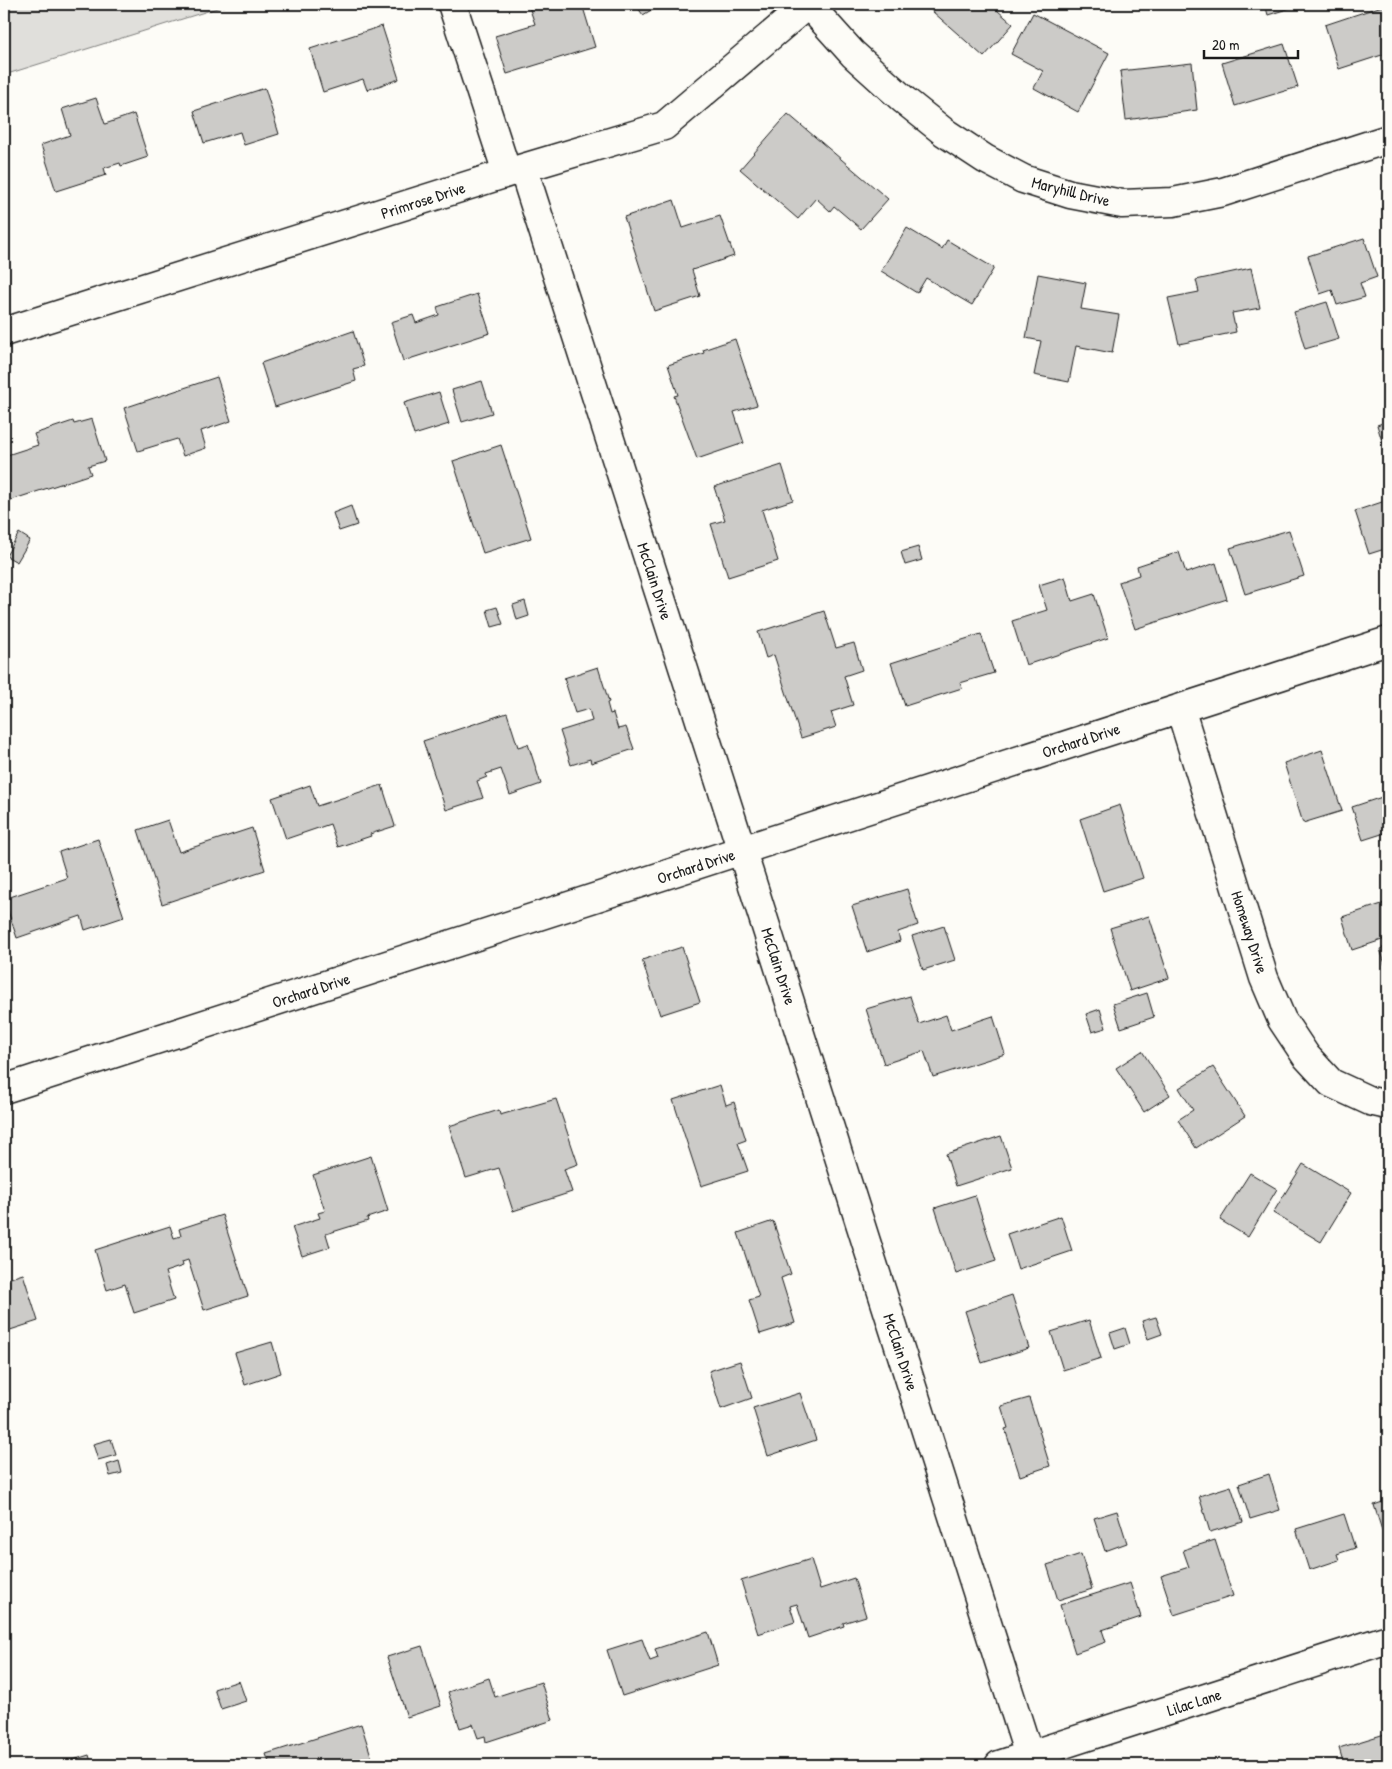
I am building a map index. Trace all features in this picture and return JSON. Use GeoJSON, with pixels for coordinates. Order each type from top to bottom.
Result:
{"type":"FeatureCollection","features":[{"type":"Feature","properties":{"kind":"street","name":"McClain Drive"},"geometry":{"type":"LineString","coordinates":[[452,4],[515,171],[742,851],[1030,1760]]}},
{"type":"Feature","properties":{"kind":"street","name":"Primrose Drive"},"geometry":{"type":"LineString","coordinates":[[4,332],[664,126],[808,4]]}},
{"type":"Feature","properties":{"kind":"street","name":"Maryhill Drive"},"geometry":{"type":"LineString","coordinates":[[808,4],[853,54],[904,100],[944,132],[985,159],[1023,179],[1070,194],[1122,204],[1173,202],[1222,192],[1388,139]]}},
{"type":"Feature","properties":{"kind":"street","name":"Orchard Drive"},"geometry":{"type":"LineString","coordinates":[[4,1090],[1388,640]]}},
{"type":"Feature","properties":{"kind":"street","name":"Homeway Drive"},"geometry":{"type":"LineString","coordinates":[[1180,708],[1264,978],[1282,1020],[1306,1056],[1331,1083],[1370,1101],[1388,1106]]}},
{"type":"Feature","properties":{"kind":"street","name":"Lilac Lane"},"geometry":{"type":"LineString","coordinates":[[999,1765],[1030,1760],[1388,1639]]}},
{"type":"Feature","properties":{"kind":"shaded area"},"geometry":{"type":"Polygon","coordinates":[[[4,4],[230,4],[4,75],[4,4]]]}},
{"type":"Feature","properties":{"kind":"building"},"geometry":{"type":"Polygon","coordinates":[[[528,4],[582,4],[595,47],[507,74],[495,36],[535,24],[528,4]]]}},
{"type":"Feature","properties":{"kind":"building"},"geometry":{"type":"Polygon","coordinates":[[[635,4],[661,4],[643,15],[635,4]]]}},
{"type":"Feature","properties":{"kind":"building"},"geometry":{"type":"Polygon","coordinates":[[[924,4],[990,4],[1013,24],[984,57],[924,4]]]}},
{"type":"Feature","properties":{"kind":"building"},"geometry":{"type":"Polygon","coordinates":[[[1265,4],[1303,4],[1268,15],[1265,4]]]}},
{"type":"Feature","properties":{"kind":"building"},"geometry":{"type":"Polygon","coordinates":[[[1388,4],[1388,53],[1339,69],[1325,25],[1388,4]]]}},
{"type":"Feature","properties":{"kind":"building"},"geometry":{"type":"Polygon","coordinates":[[[1033,13],[1109,53],[1078,112],[1034,88],[1043,71],[1011,54],[1033,13]]]}},
{"type":"Feature","properties":{"kind":"building"},"geometry":{"type":"Polygon","coordinates":[[[382,26],[399,79],[367,90],[363,79],[323,92],[310,49],[382,26]]]}},
{"type":"Feature","properties":{"kind":"building"},"geometry":{"type":"Polygon","coordinates":[[[1284,44],[1298,87],[1235,106],[1222,63],[1284,44]]]}},
{"type":"Feature","properties":{"kind":"building"},"geometry":{"type":"Polygon","coordinates":[[[1192,63],[1197,110],[1126,120],[1120,71],[1192,63]]]}},
{"type":"Feature","properties":{"kind":"building"},"geometry":{"type":"Polygon","coordinates":[[[265,88],[279,134],[244,145],[240,132],[204,143],[194,111],[265,88]]]}},
{"type":"Feature","properties":{"kind":"building"},"geometry":{"type":"Polygon","coordinates":[[[96,98],[105,124],[134,114],[148,157],[121,166],[120,163],[104,168],[106,175],[56,191],[41,145],[70,135],[62,109],[96,98]]]}},
{"type":"Feature","properties":{"kind":"building"},"geometry":{"type":"Polygon","coordinates":[[[788,114],[888,199],[861,229],[834,206],[830,211],[816,198],[798,219],[740,169],[788,114]]]}},
{"type":"Feature","properties":{"kind":"building"},"geometry":{"type":"Polygon","coordinates":[[[674,200],[683,228],[720,216],[734,256],[692,270],[700,296],[654,311],[624,217],[674,200]]]}},
{"type":"Feature","properties":{"kind":"building"},"geometry":{"type":"Polygon","coordinates":[[[907,228],[942,249],[947,240],[994,268],[972,305],[926,278],[917,293],[881,271],[907,228]]]}},
{"type":"Feature","properties":{"kind":"building"},"geometry":{"type":"Polygon","coordinates":[[[1364,238],[1377,277],[1360,283],[1365,297],[1337,305],[1332,290],[1320,294],[1308,256],[1364,238]]]}},
{"type":"Feature","properties":{"kind":"building"},"geometry":{"type":"Polygon","coordinates":[[[1251,268],[1260,308],[1232,313],[1236,332],[1179,344],[1168,298],[1199,292],[1196,280],[1251,268]]]}},
{"type":"Feature","properties":{"kind":"building"},"geometry":{"type":"Polygon","coordinates":[[[1038,274],[1086,283],[1081,309],[1119,315],[1112,353],[1076,346],[1069,382],[1034,375],[1041,341],[1026,338],[1038,274]]]}},
{"type":"Feature","properties":{"kind":"building"},"geometry":{"type":"Polygon","coordinates":[[[477,294],[490,333],[403,361],[391,322],[413,315],[416,323],[439,315],[437,307],[477,294]]]}},
{"type":"Feature","properties":{"kind":"building"},"geometry":{"type":"Polygon","coordinates":[[[1327,302],[1339,339],[1305,349],[1294,312],[1327,302]]]}},
{"type":"Feature","properties":{"kind":"building"},"geometry":{"type":"Polygon","coordinates":[[[353,331],[364,366],[353,369],[356,381],[275,407],[261,363],[353,331]]]}},
{"type":"Feature","properties":{"kind":"building"},"geometry":{"type":"Polygon","coordinates":[[[735,339],[757,405],[734,412],[744,443],[697,459],[674,396],[678,395],[668,365],[704,353],[703,350],[735,339]]]}},
{"type":"Feature","properties":{"kind":"building"},"geometry":{"type":"Polygon","coordinates":[[[217,377],[231,421],[201,431],[206,448],[183,456],[177,439],[138,451],[124,408],[217,377]]]}},
{"type":"Feature","properties":{"kind":"building"},"geometry":{"type":"Polygon","coordinates":[[[482,381],[492,413],[462,422],[452,390],[482,381]]]}},
{"type":"Feature","properties":{"kind":"building"},"geometry":{"type":"Polygon","coordinates":[[[439,392],[449,424],[414,435],[404,403],[439,392]]]}},
{"type":"Feature","properties":{"kind":"building"},"geometry":{"type":"Polygon","coordinates":[[[92,419],[105,461],[88,466],[91,474],[8,501],[4,488],[4,456],[38,445],[34,434],[73,421],[74,424],[92,419]]]}},
{"type":"Feature","properties":{"kind":"building"},"geometry":{"type":"Polygon","coordinates":[[[1388,421],[1388,460],[1377,425],[1388,421]]]}},
{"type":"Feature","properties":{"kind":"building"},"geometry":{"type":"Polygon","coordinates":[[[501,445],[531,538],[483,553],[453,461],[501,445]]]}},
{"type":"Feature","properties":{"kind":"building"},"geometry":{"type":"Polygon","coordinates":[[[782,465],[793,500],[762,510],[778,561],[728,577],[711,524],[725,520],[714,487],[782,465]]]}},
{"type":"Feature","properties":{"kind":"building"},"geometry":{"type":"Polygon","coordinates":[[[1388,500],[1388,548],[1369,554],[1355,511],[1388,500]]]}},
{"type":"Feature","properties":{"kind":"building"},"geometry":{"type":"Polygon","coordinates":[[[351,506],[357,525],[339,531],[333,513],[351,506]]]}},
{"type":"Feature","properties":{"kind":"building"},"geometry":{"type":"Polygon","coordinates":[[[1289,530],[1304,576],[1245,594],[1230,548],[1289,530]]]}},
{"type":"Feature","properties":{"kind":"building"},"geometry":{"type":"Polygon","coordinates":[[[19,533],[30,540],[17,562],[6,556],[19,533]]]}},
{"type":"Feature","properties":{"kind":"building"},"geometry":{"type":"Polygon","coordinates":[[[918,547],[922,560],[905,565],[901,552],[918,547]]]}},
{"type":"Feature","properties":{"kind":"building"},"geometry":{"type":"Polygon","coordinates":[[[1179,552],[1186,573],[1216,563],[1227,599],[1135,629],[1119,582],[1139,575],[1137,566],[1179,552]]]}},
{"type":"Feature","properties":{"kind":"building"},"geometry":{"type":"Polygon","coordinates":[[[1065,577],[1072,601],[1094,594],[1108,638],[1026,665],[1012,621],[1047,610],[1039,585],[1065,577]]]}},
{"type":"Feature","properties":{"kind":"building"},"geometry":{"type":"Polygon","coordinates":[[[525,601],[529,616],[517,620],[513,605],[525,601]]]}},
{"type":"Feature","properties":{"kind":"building"},"geometry":{"type":"Polygon","coordinates":[[[497,607],[503,624],[492,627],[487,610],[497,607]]]}},
{"type":"Feature","properties":{"kind":"building"},"geometry":{"type":"Polygon","coordinates":[[[824,611],[836,648],[854,643],[862,670],[844,676],[853,705],[831,712],[836,727],[801,738],[774,655],[766,658],[758,632],[824,611]]]}},
{"type":"Feature","properties":{"kind":"building"},"geometry":{"type":"Polygon","coordinates":[[[981,634],[994,673],[960,683],[962,688],[905,706],[891,663],[981,634]]]}},
{"type":"Feature","properties":{"kind":"building"},"geometry":{"type":"Polygon","coordinates":[[[598,667],[609,702],[607,703],[610,714],[613,713],[618,729],[626,727],[634,749],[591,763],[590,759],[571,765],[560,731],[592,721],[589,709],[575,713],[564,678],[598,667]]]}},
{"type":"Feature","properties":{"kind":"building"},"geometry":{"type":"Polygon","coordinates":[[[507,713],[518,747],[528,744],[541,784],[510,795],[501,769],[486,774],[487,777],[477,781],[483,798],[446,810],[423,741],[507,713]]]}},
{"type":"Feature","properties":{"kind":"building"},"geometry":{"type":"Polygon","coordinates":[[[1322,750],[1342,811],[1303,823],[1284,763],[1322,750]]]}},
{"type":"Feature","properties":{"kind":"building"},"geometry":{"type":"Polygon","coordinates":[[[310,785],[317,806],[382,785],[395,826],[338,847],[330,824],[286,839],[272,798],[310,785]]]}},
{"type":"Feature","properties":{"kind":"building"},"geometry":{"type":"Polygon","coordinates":[[[1388,795],[1388,832],[1363,840],[1352,807],[1388,795]]]}},
{"type":"Feature","properties":{"kind":"building"},"geometry":{"type":"Polygon","coordinates":[[[1120,805],[1143,878],[1103,891],[1080,819],[1120,805]]]}},
{"type":"Feature","properties":{"kind":"building"},"geometry":{"type":"Polygon","coordinates":[[[168,820],[179,852],[252,828],[265,870],[162,904],[138,830],[168,820]]]}},
{"type":"Feature","properties":{"kind":"building"},"geometry":{"type":"Polygon","coordinates":[[[98,839],[124,917],[85,930],[81,916],[17,938],[4,899],[67,878],[59,852],[98,839]]]}},
{"type":"Feature","properties":{"kind":"building"},"geometry":{"type":"Polygon","coordinates":[[[907,889],[918,925],[898,932],[900,941],[867,952],[852,906],[907,889]]]}},
{"type":"Feature","properties":{"kind":"building"},"geometry":{"type":"Polygon","coordinates":[[[1388,902],[1388,938],[1352,950],[1342,917],[1388,902]]]}},
{"type":"Feature","properties":{"kind":"building"},"geometry":{"type":"Polygon","coordinates":[[[1149,916],[1169,978],[1130,991],[1110,928],[1149,916]]]}},
{"type":"Feature","properties":{"kind":"building"},"geometry":{"type":"Polygon","coordinates":[[[944,926],[955,960],[923,970],[912,936],[944,926]]]}},
{"type":"Feature","properties":{"kind":"building"},"geometry":{"type":"Polygon","coordinates":[[[1388,946],[1388,973],[1380,949],[1388,946]]]}},
{"type":"Feature","properties":{"kind":"building"},"geometry":{"type":"Polygon","coordinates":[[[682,947],[700,1002],[660,1015],[642,960],[682,947]]]}},
{"type":"Feature","properties":{"kind":"building"},"geometry":{"type":"Polygon","coordinates":[[[1147,993],[1154,1017],[1121,1028],[1113,1004],[1147,993]]]}},
{"type":"Feature","properties":{"kind":"building"},"geometry":{"type":"Polygon","coordinates":[[[910,996],[919,1024],[946,1015],[951,1030],[993,1016],[1005,1054],[933,1077],[924,1051],[884,1064],[866,1009],[910,996]]]}},
{"type":"Feature","properties":{"kind":"building"},"geometry":{"type":"Polygon","coordinates":[[[1100,1009],[1106,1028],[1092,1032],[1086,1014],[1100,1009]]]}},
{"type":"Feature","properties":{"kind":"building"},"geometry":{"type":"Polygon","coordinates":[[[1142,1051],[1170,1095],[1144,1112],[1116,1068],[1142,1051]]]}},
{"type":"Feature","properties":{"kind":"building"},"geometry":{"type":"Polygon","coordinates":[[[1213,1067],[1245,1116],[1196,1148],[1178,1120],[1193,1110],[1179,1088],[1213,1067]]]}},
{"type":"Feature","properties":{"kind":"building"},"geometry":{"type":"Polygon","coordinates":[[[720,1085],[726,1105],[734,1102],[746,1140],[738,1143],[748,1171],[701,1186],[673,1100],[720,1085]]]}},
{"type":"Feature","properties":{"kind":"building"},"geometry":{"type":"Polygon","coordinates":[[[556,1099],[578,1164],[564,1169],[572,1192],[513,1211],[499,1168],[466,1178],[449,1126],[499,1110],[500,1115],[556,1099]]]}},
{"type":"Feature","properties":{"kind":"building"},"geometry":{"type":"Polygon","coordinates":[[[1001,1136],[1012,1168],[956,1186],[946,1154],[1001,1136]]]}},
{"type":"Feature","properties":{"kind":"building"},"geometry":{"type":"Polygon","coordinates":[[[371,1156],[388,1211],[367,1218],[368,1221],[326,1234],[330,1247],[302,1256],[292,1227],[320,1218],[318,1213],[325,1211],[313,1175],[371,1156]]]}},
{"type":"Feature","properties":{"kind":"building"},"geometry":{"type":"Polygon","coordinates":[[[1303,1164],[1351,1193],[1321,1242],[1273,1213],[1303,1164]]]}},
{"type":"Feature","properties":{"kind":"building"},"geometry":{"type":"Polygon","coordinates":[[[1250,1173],[1277,1189],[1248,1237],[1220,1220],[1250,1173]]]}},
{"type":"Feature","properties":{"kind":"building"},"geometry":{"type":"Polygon","coordinates":[[[975,1195],[996,1261],[956,1274],[935,1208],[975,1195]]]}},
{"type":"Feature","properties":{"kind":"building"},"geometry":{"type":"Polygon","coordinates":[[[222,1215],[248,1296],[204,1310],[188,1260],[182,1262],[183,1266],[165,1272],[174,1300],[134,1313],[125,1284],[107,1290],[95,1250],[170,1226],[174,1238],[181,1236],[179,1229],[222,1215]]]}},
{"type":"Feature","properties":{"kind":"building"},"geometry":{"type":"Polygon","coordinates":[[[1061,1216],[1072,1251],[1018,1269],[1007,1234],[1061,1216]]]}},
{"type":"Feature","properties":{"kind":"building"},"geometry":{"type":"Polygon","coordinates":[[[773,1221],[791,1274],[781,1278],[795,1323],[760,1334],[749,1300],[759,1297],[738,1233],[773,1221]]]}},
{"type":"Feature","properties":{"kind":"building"},"geometry":{"type":"Polygon","coordinates":[[[23,1274],[38,1321],[4,1332],[4,1280],[23,1274]]]}},
{"type":"Feature","properties":{"kind":"building"},"geometry":{"type":"Polygon","coordinates":[[[1012,1295],[1029,1348],[982,1363],[965,1311],[1012,1295]]]}},
{"type":"Feature","properties":{"kind":"building"},"geometry":{"type":"Polygon","coordinates":[[[1156,1317],[1162,1334],[1148,1339],[1142,1321],[1156,1317]]]}},
{"type":"Feature","properties":{"kind":"building"},"geometry":{"type":"Polygon","coordinates":[[[1089,1320],[1101,1358],[1063,1370],[1051,1332],[1089,1320]]]}},
{"type":"Feature","properties":{"kind":"building"},"geometry":{"type":"Polygon","coordinates":[[[1125,1328],[1130,1344],[1115,1349],[1110,1333],[1125,1328]]]}},
{"type":"Feature","properties":{"kind":"building"},"geometry":{"type":"Polygon","coordinates":[[[4,1334],[9,1349],[4,1350],[4,1334]]]}},
{"type":"Feature","properties":{"kind":"building"},"geometry":{"type":"Polygon","coordinates":[[[272,1342],[281,1373],[245,1385],[235,1353],[272,1342]]]}},
{"type":"Feature","properties":{"kind":"building"},"geometry":{"type":"Polygon","coordinates":[[[740,1361],[752,1398],[721,1409],[709,1371],[740,1361]]]}},
{"type":"Feature","properties":{"kind":"building"},"geometry":{"type":"Polygon","coordinates":[[[800,1393],[816,1440],[768,1456],[753,1408],[800,1393]]]}},
{"type":"Feature","properties":{"kind":"building"},"geometry":{"type":"Polygon","coordinates":[[[1029,1398],[1050,1466],[1020,1476],[1005,1429],[1008,1428],[1001,1406],[1029,1398]]]}},
{"type":"Feature","properties":{"kind":"building"},"geometry":{"type":"Polygon","coordinates":[[[111,1439],[116,1455],[98,1460],[93,1444],[111,1439]]]}},
{"type":"Feature","properties":{"kind":"building"},"geometry":{"type":"Polygon","coordinates":[[[119,1461],[122,1473],[110,1476],[107,1465],[119,1461]]]}},
{"type":"Feature","properties":{"kind":"building"},"geometry":{"type":"Polygon","coordinates":[[[1269,1474],[1280,1510],[1250,1519],[1239,1484],[1269,1474]]]}},
{"type":"Feature","properties":{"kind":"building"},"geometry":{"type":"Polygon","coordinates":[[[1231,1486],[1243,1522],[1210,1532],[1199,1496],[1231,1486]]]}},
{"type":"Feature","properties":{"kind":"building"},"geometry":{"type":"Polygon","coordinates":[[[1388,1500],[1388,1543],[1386,1543],[1374,1505],[1388,1500]]]}},
{"type":"Feature","properties":{"kind":"building"},"geometry":{"type":"Polygon","coordinates":[[[1117,1511],[1127,1543],[1105,1551],[1094,1518],[1117,1511]]]}},
{"type":"Feature","properties":{"kind":"building"},"geometry":{"type":"Polygon","coordinates":[[[1344,1514],[1355,1548],[1337,1554],[1339,1560],[1309,1570],[1296,1529],[1344,1514]]]}},
{"type":"Feature","properties":{"kind":"building"},"geometry":{"type":"Polygon","coordinates":[[[1215,1540],[1233,1596],[1174,1615],[1161,1576],[1189,1567],[1183,1550],[1215,1540]]]}},
{"type":"Feature","properties":{"kind":"building"},"geometry":{"type":"Polygon","coordinates":[[[1081,1554],[1092,1589],[1058,1600],[1047,1565],[1081,1554]]]}},
{"type":"Feature","properties":{"kind":"building"},"geometry":{"type":"Polygon","coordinates":[[[811,1559],[820,1589],[854,1578],[866,1616],[843,1623],[844,1626],[808,1638],[797,1604],[790,1606],[795,1622],[758,1634],[741,1581],[811,1559]]]}},
{"type":"Feature","properties":{"kind":"building"},"geometry":{"type":"Polygon","coordinates":[[[1130,1583],[1141,1617],[1102,1630],[1106,1642],[1075,1653],[1060,1605],[1130,1583]]]}},
{"type":"Feature","properties":{"kind":"building"},"geometry":{"type":"Polygon","coordinates":[[[708,1632],[718,1665],[622,1696],[607,1650],[642,1639],[650,1661],[658,1658],[655,1649],[708,1632]]]}},
{"type":"Feature","properties":{"kind":"building"},"geometry":{"type":"Polygon","coordinates":[[[422,1646],[441,1706],[407,1717],[387,1657],[422,1646]]]}},
{"type":"Feature","properties":{"kind":"building"},"geometry":{"type":"Polygon","coordinates":[[[489,1678],[495,1697],[541,1682],[553,1720],[486,1742],[485,1736],[478,1738],[473,1724],[460,1728],[448,1692],[489,1678]]]}},
{"type":"Feature","properties":{"kind":"building"},"geometry":{"type":"Polygon","coordinates":[[[239,1681],[246,1701],[221,1709],[214,1689],[239,1681]]]}},
{"type":"Feature","properties":{"kind":"building"},"geometry":{"type":"Polygon","coordinates":[[[361,1724],[374,1765],[270,1765],[266,1754],[361,1724]]]}},
{"type":"Feature","properties":{"kind":"building"},"geometry":{"type":"Polygon","coordinates":[[[1388,1733],[1388,1765],[1344,1765],[1339,1748],[1388,1733]]]}},
{"type":"Feature","properties":{"kind":"building"},"geometry":{"type":"Polygon","coordinates":[[[89,1755],[92,1765],[57,1765],[89,1755]]]}}]}
